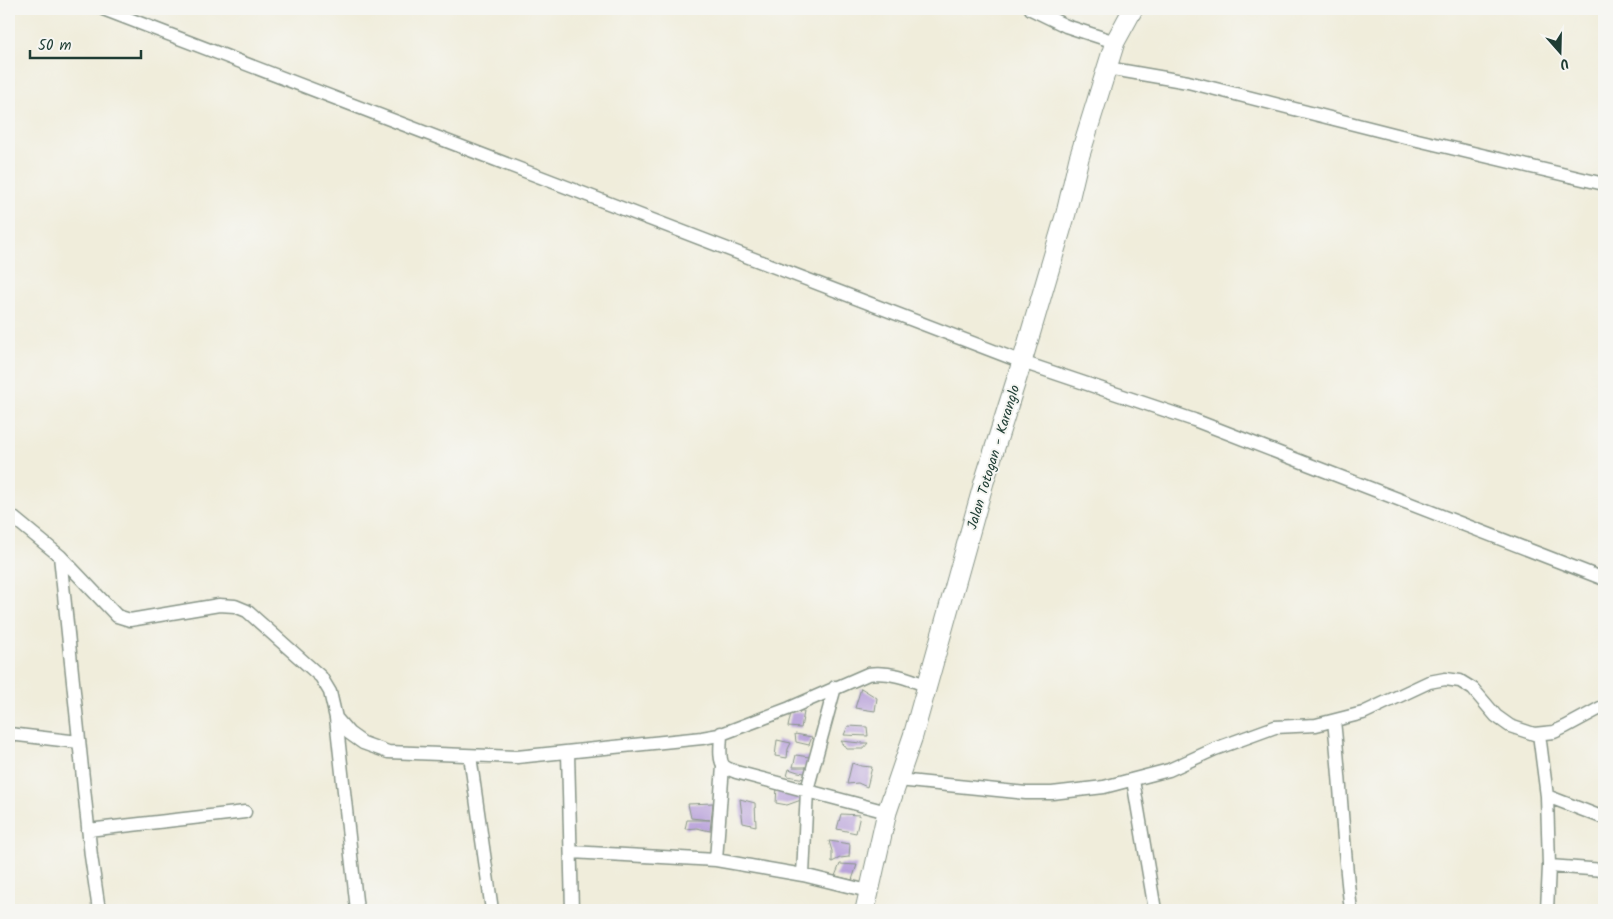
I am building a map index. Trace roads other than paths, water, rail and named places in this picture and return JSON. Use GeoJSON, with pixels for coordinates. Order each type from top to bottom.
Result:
{"type":"FeatureCollection","features":[{"type":"Feature","properties":{"kind":"main road","name":"Jalan Totogan - Karanglo"},"geometry":{"type":"LineString","coordinates":[[865,910],[887,812],[913,736],[984,482],[1066,213],[1078,158],[1111,56],[1133,9]]}},
{"type":"Feature","properties":{"kind":"street"},"geometry":{"type":"LineString","coordinates":[[103,9],[1022,362],[1194,420],[1604,580]]}},
{"type":"Feature","properties":{"kind":"street"},"geometry":{"type":"LineString","coordinates":[[1032,9],[1066,26],[1111,56],[1188,82],[1409,138],[1604,184]]}},
{"type":"Feature","properties":{"kind":"street"},"geometry":{"type":"LineString","coordinates":[[9,514],[60,556],[117,616],[130,620],[219,606],[235,606],[247,610],[321,677],[330,692],[336,718],[357,910]]}},
{"type":"Feature","properties":{"kind":"street"},"geometry":{"type":"LineString","coordinates":[[60,556],[88,830],[99,910]]}},
{"type":"Feature","properties":{"kind":"street"},"geometry":{"type":"LineString","coordinates":[[336,718],[349,733],[363,743],[388,752],[517,757],[568,753],[719,735],[790,708],[835,687],[878,672],[899,675],[927,686]]}},
{"type":"Feature","properties":{"kind":"street"},"geometry":{"type":"LineString","coordinates":[[898,780],[1026,793],[1052,793],[1094,788],[1133,780],[1182,765],[1215,749],[1275,728],[1301,727],[1363,713],[1428,682],[1445,679],[1460,681],[1473,689],[1496,716],[1510,726],[1539,734],[1554,732],[1604,706]]}},
{"type":"Feature","properties":{"kind":"street"},"geometry":{"type":"LineString","coordinates":[[802,876],[807,790],[835,687]]}},
{"type":"Feature","properties":{"kind":"street"},"geometry":{"type":"LineString","coordinates":[[1334,721],[1351,910]]}},
{"type":"Feature","properties":{"kind":"street"},"geometry":{"type":"LineString","coordinates":[[716,860],[723,766],[721,759],[721,733]]}},
{"type":"Feature","properties":{"kind":"street"},"geometry":{"type":"LineString","coordinates":[[9,734],[79,742]]}},
{"type":"Feature","properties":{"kind":"street"},"geometry":{"type":"LineString","coordinates":[[1539,734],[1547,796],[1549,866],[1546,910]]}},
{"type":"Feature","properties":{"kind":"street"},"geometry":{"type":"LineString","coordinates":[[568,753],[572,910]]}},
{"type":"Feature","properties":{"kind":"street"},"geometry":{"type":"LineString","coordinates":[[470,756],[492,910]]}},
{"type":"Feature","properties":{"kind":"street"},"geometry":{"type":"LineString","coordinates":[[723,766],[736,772],[887,812]]}},
{"type":"Feature","properties":{"kind":"street"},"geometry":{"type":"LineString","coordinates":[[1133,780],[1155,910]]}},
{"type":"Feature","properties":{"kind":"street"},"geometry":{"type":"LineString","coordinates":[[1547,796],[1604,818]]}},
{"type":"Feature","properties":{"kind":"street"},"geometry":{"type":"LineString","coordinates":[[88,830],[245,812]]}},
{"type":"Feature","properties":{"kind":"street"},"geometry":{"type":"LineString","coordinates":[[571,852],[716,860],[802,876],[868,891]]}},
{"type":"Feature","properties":{"kind":"street"},"geometry":{"type":"LineString","coordinates":[[1549,866],[1604,870]]}}]}
